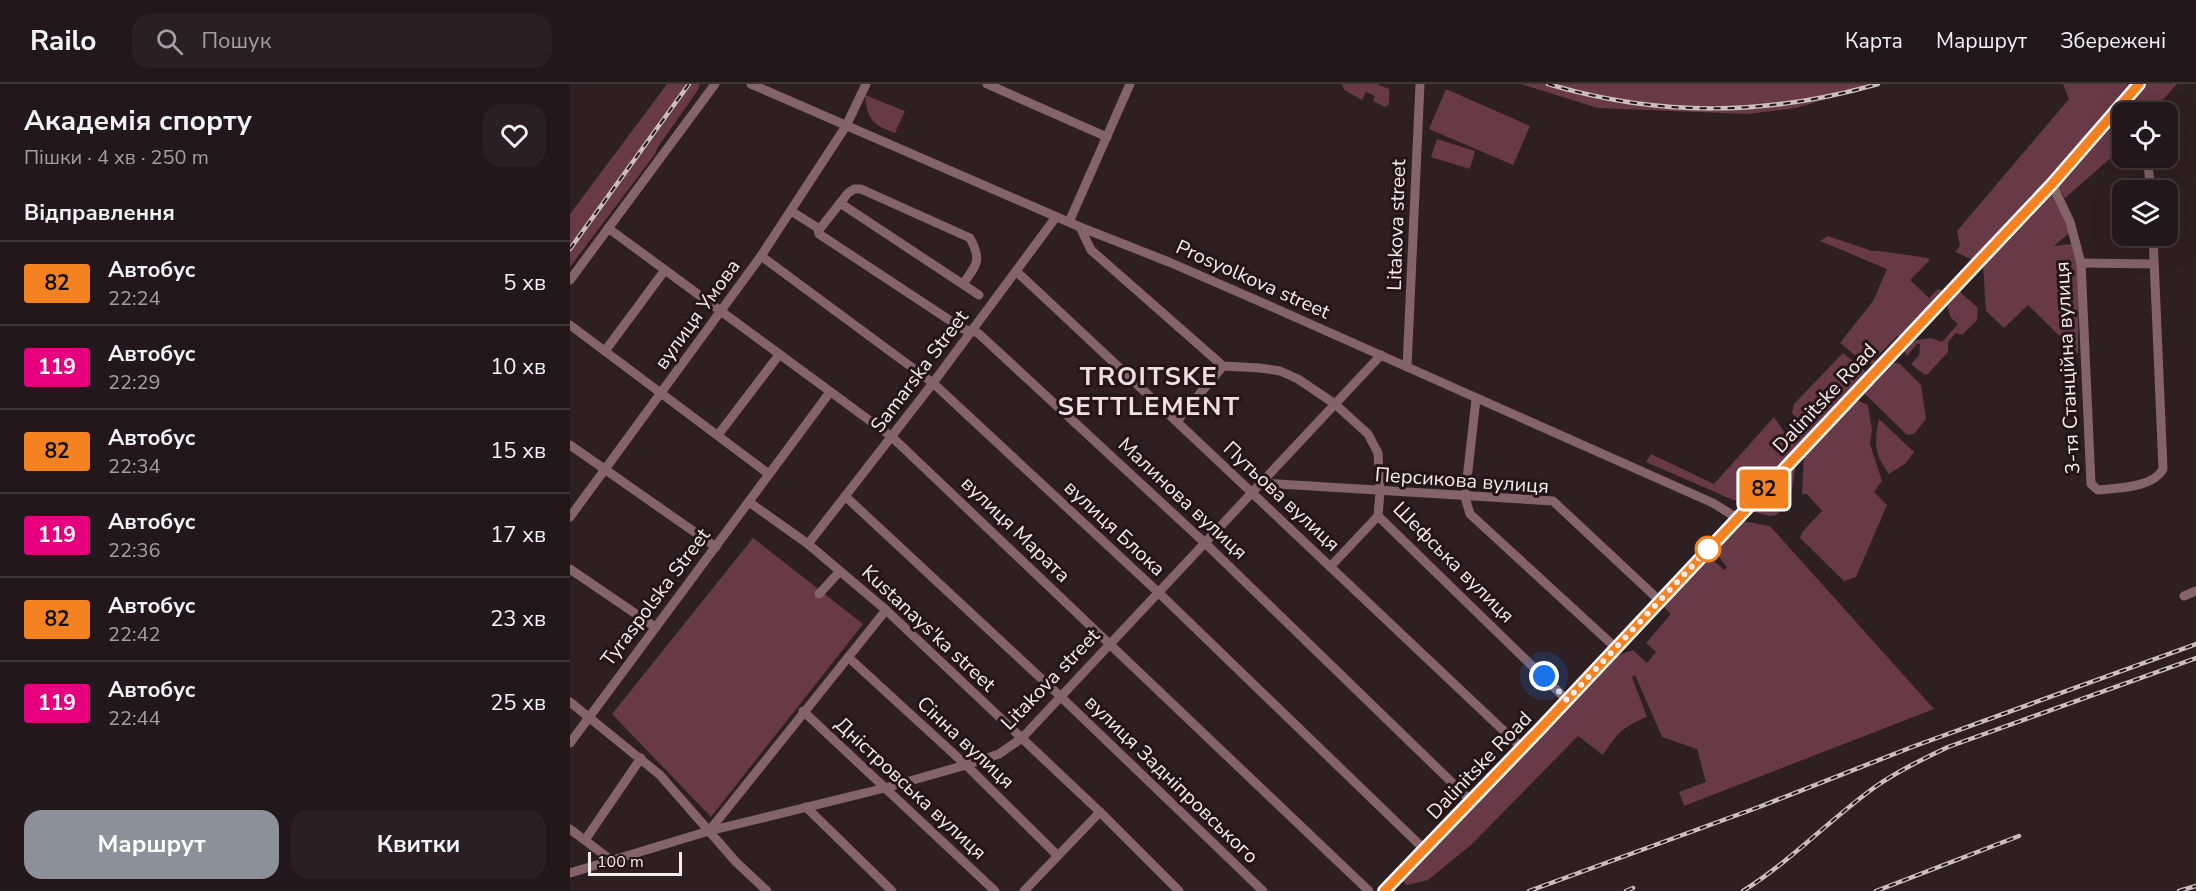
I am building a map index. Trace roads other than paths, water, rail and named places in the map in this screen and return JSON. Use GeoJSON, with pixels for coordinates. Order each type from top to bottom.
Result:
{"type":"FeatureCollection","features":[{"type":"Feature","properties":{"kind":"main road","name":"Dalinitske Road"},"geometry":{"type":"LineString","coordinates":[[2123,102],[2139,84]]}},
{"type":"Feature","properties":{"kind":"main road","name":"Dalinitske Road"},"geometry":{"type":"LineString","coordinates":[[1384,891],[1522,748],[2052,184],[2112,114]]}},
{"type":"Feature","properties":{"kind":"street"},"geometry":{"type":"LineString","coordinates":[[570,280],[715,84]]}},
{"type":"Feature","properties":{"kind":"street","name":"Prosyolkova street"},"geometry":{"type":"LineString","coordinates":[[751,84],[1381,355],[1713,502],[1737,518]]}},
{"type":"Feature","properties":{"kind":"street","name":"вулиця Умова"},"geometry":{"type":"LineString","coordinates":[[570,518],[762,256],[846,126],[866,84]]}},
{"type":"Feature","properties":{"kind":"street"},"geometry":{"type":"LineString","coordinates":[[987,84],[1107,137]]}},
{"type":"Feature","properties":{"kind":"street"},"geometry":{"type":"LineString","coordinates":[[1068,222],[1130,84]]}},
{"type":"Feature","properties":{"kind":"street","name":"Litakova street"},"geometry":{"type":"LineString","coordinates":[[1407,367],[1420,84]]}},
{"type":"Feature","properties":{"kind":"street","name":"3-тя Станційна вулиця"},"geometry":{"type":"LineString","coordinates":[[2052,184],[2070,222],[2081,262],[2091,484],[2098,490],[2144,483],[2158,477],[2163,469],[2154,264]]}},
{"type":"Feature","properties":{"kind":"street"},"geometry":{"type":"LineString","coordinates":[[819,230],[851,190],[861,189],[970,238],[978,260],[963,284]]}},
{"type":"Feature","properties":{"kind":"street"},"geometry":{"type":"LineString","coordinates":[[840,203],[979,295]]}},
{"type":"Feature","properties":{"kind":"street","name":"Малинова вулиця"},"geometry":{"type":"LineString","coordinates":[[791,211],[819,230],[819,234],[963,328],[978,333],[1205,543],[1471,801]]}},
{"type":"Feature","properties":{"kind":"street","name":"Samarska Street"},"geometry":{"type":"LineString","coordinates":[[808,544],[933,383],[1056,216]]}},
{"type":"Feature","properties":{"kind":"street"},"geometry":{"type":"LineString","coordinates":[[1080,227],[1091,250],[1222,366],[1177,421]]}},
{"type":"Feature","properties":{"kind":"street","name":"вулиця Марата"},"geometry":{"type":"LineString","coordinates":[[608,228],[892,437],[1369,891]]}},
{"type":"Feature","properties":{"kind":"street"},"geometry":{"type":"LineString","coordinates":[[2081,262],[2154,264],[2153,246]]}},
{"type":"Feature","properties":{"kind":"street","name":"вулиця Блока"},"geometry":{"type":"LineString","coordinates":[[762,256],[933,383],[1159,593],[1424,849]]}},
{"type":"Feature","properties":{"kind":"street"},"geometry":{"type":"LineString","coordinates":[[605,351],[665,270]]}},
{"type":"Feature","properties":{"kind":"street","name":"Путьова вулиця"},"geometry":{"type":"LineString","coordinates":[[1016,272],[1522,748]]}},
{"type":"Feature","properties":{"kind":"street"},"geometry":{"type":"LineString","coordinates":[[570,325],[769,474]]}},
{"type":"Feature","properties":{"kind":"street"},"geometry":{"type":"LineString","coordinates":[[718,435],[779,355]]}},
{"type":"Feature","properties":{"kind":"street","name":"Litakova street"},"geometry":{"type":"LineString","coordinates":[[570,873],[709,831],[885,788],[999,754],[1022,738],[1381,355]]}},
{"type":"Feature","properties":{"kind":"street","name":"Шефська вулиця"},"geometry":{"type":"LineString","coordinates":[[1222,366],[1280,371],[1298,379],[1335,404],[1368,434],[1378,453],[1380,492],[1378,516],[1567,700]]}},
{"type":"Feature","properties":{"kind":"street","name":"Tyraspolska Street"},"geometry":{"type":"LineString","coordinates":[[570,743],[830,392]]}},
{"type":"Feature","properties":{"kind":"street"},"geometry":{"type":"LineString","coordinates":[[1476,399],[1465,497],[1470,514],[1616,648]]}},
{"type":"Feature","properties":{"kind":"street"},"geometry":{"type":"LineString","coordinates":[[570,445],[716,547]]}},
{"type":"Feature","properties":{"kind":"street","name":"Персикова вулиця"},"geometry":{"type":"LineString","coordinates":[[1261,483],[1553,501],[1660,601]]}},
{"type":"Feature","properties":{"kind":"street","name":"вулиця Задніпровського"},"geometry":{"type":"LineString","coordinates":[[845,496],[1060,696],[1263,891]]}},
{"type":"Feature","properties":{"kind":"street","name":"Kustanays'ka street"},"geometry":{"type":"LineString","coordinates":[[749,502],[808,544],[886,610],[1179,891]]}},
{"type":"Feature","properties":{"kind":"street"},"geometry":{"type":"LineString","coordinates":[[1330,567],[1378,516]]}},
{"type":"Feature","properties":{"kind":"street"},"geometry":{"type":"LineString","coordinates":[[570,569],[655,627]]}},
{"type":"Feature","properties":{"kind":"street"},"geometry":{"type":"LineString","coordinates":[[819,594],[840,571]]}},
{"type":"Feature","properties":{"kind":"street"},"geometry":{"type":"LineString","coordinates":[[2184,596],[2196,591]]}},
{"type":"Feature","properties":{"kind":"street"},"geometry":{"type":"LineString","coordinates":[[709,831],[886,610]]}},
{"type":"Feature","properties":{"kind":"street","name":"Сінна вулиця"},"geometry":{"type":"LineString","coordinates":[[848,657],[966,765],[1057,855]]}},
{"type":"Feature","properties":{"kind":"street"},"geometry":{"type":"LineString","coordinates":[[570,702],[660,775],[736,862],[767,891]]}},
{"type":"Feature","properties":{"kind":"street","name":"Дністровська вулиця"},"geometry":{"type":"LineString","coordinates":[[803,711],[995,891]]}},
{"type":"Feature","properties":{"kind":"street"},"geometry":{"type":"LineString","coordinates":[[585,840],[641,758]]}},
{"type":"Feature","properties":{"kind":"street"},"geometry":{"type":"LineString","coordinates":[[806,807],[892,891]]}},
{"type":"Feature","properties":{"kind":"street"},"geometry":{"type":"LineString","coordinates":[[1024,891],[1100,813]]}},
{"type":"Feature","properties":{"kind":"street"},"geometry":{"type":"LineString","coordinates":[[570,829],[611,860]]}},
{"type":"Feature","properties":{"kind":"railway"},"geometry":{"type":"LineString","coordinates":[[570,249],[689,84]]}},
{"type":"Feature","properties":{"kind":"railway"},"geometry":{"type":"LineString","coordinates":[[1548,84],[1589,95],[1631,102],[1672,107],[1713,108],[1754,107],[1795,102],[1836,95],[1878,84]]}},
{"type":"Feature","properties":{"kind":"railway"},"geometry":{"type":"LineString","coordinates":[[1529,891],[1759,807],[1912,747],[2196,644]]}},
{"type":"Feature","properties":{"kind":"railway"},"geometry":{"type":"LineString","coordinates":[[1743,891],[1777,867],[1875,787],[1920,761],[1948,747],[2196,658]]}},
{"type":"Feature","properties":{"kind":"railway"},"geometry":{"type":"LineString","coordinates":[[1876,891],[2019,836]]}},
{"type":"Feature","properties":{"kind":"railway"},"geometry":{"type":"LineString","coordinates":[[2179,891],[2196,886]]}},
{"type":"Feature","properties":{"kind":"railway"},"geometry":{"type":"LineString","coordinates":[[1626,891],[1633,888]]}},
{"type":"Feature","properties":{"kind":"district","name":"TROITSKE SETTLEMENT"},"geometry":{"type":"Point","coordinates":[1149,391]}}]}
